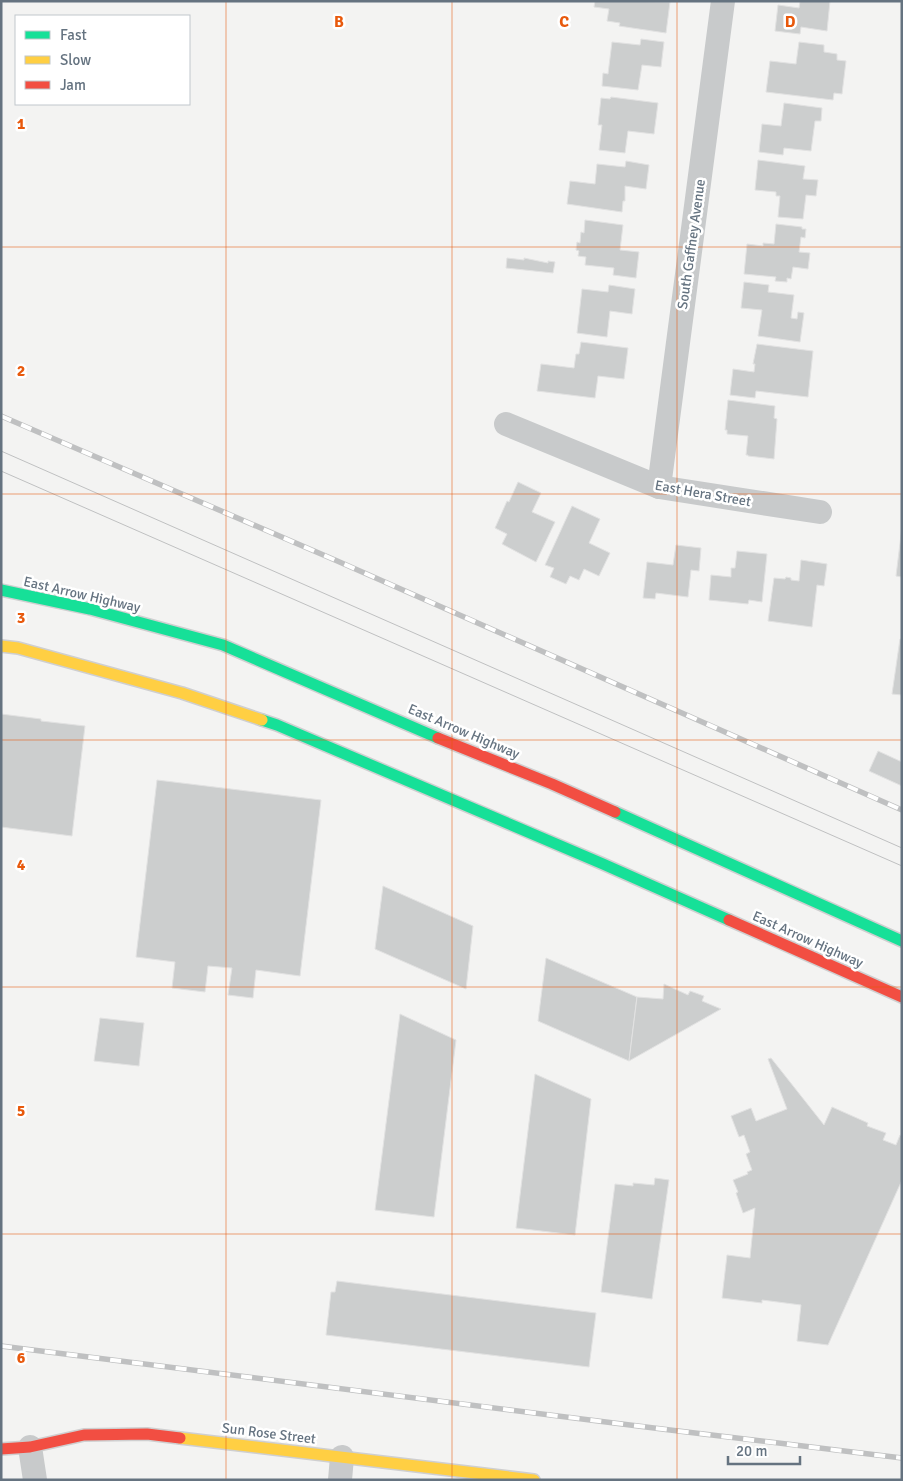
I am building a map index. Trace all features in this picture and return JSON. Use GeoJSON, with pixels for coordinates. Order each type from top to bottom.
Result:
{"type":"FeatureCollection","features":[{"type":"Feature","properties":{"kind":"main road","name":"East Arrow Highway"},"geometry":{"type":"LineString","coordinates":[[1,590],[90,609],[223,645],[552,784],[902,941]]}},
{"type":"Feature","properties":{"kind":"main road","name":"East Arrow Highway"},"geometry":{"type":"LineString","coordinates":[[1,646],[18,648],[182,693],[277,725],[603,864],[902,997]]}},
{"type":"Feature","properties":{"kind":"main road","name":"Sun Rose Street"},"geometry":{"type":"LineString","coordinates":[[1,1449],[30,1447],[84,1435],[148,1434],[341,1468],[534,1480]]}},
{"type":"Feature","properties":{"kind":"street","name":"South Gaffney Avenue"},"geometry":{"type":"LineString","coordinates":[[659,487],[723,1]]}},
{"type":"Feature","properties":{"kind":"street","name":"East Hera Street"},"geometry":{"type":"LineString","coordinates":[[506,424],[659,487],[820,512]]}},
{"type":"Feature","properties":{"kind":"street"},"geometry":{"type":"LineString","coordinates":[[30,1447],[35,1480]]}},
{"type":"Feature","properties":{"kind":"building"},"geometry":{"type":"Polygon","coordinates":[[[595,1],[670,2],[666,33],[619,26],[620,23],[607,21],[609,9],[594,7],[595,1]]]}},
{"type":"Feature","properties":{"kind":"building"},"geometry":{"type":"Polygon","coordinates":[[[800,1],[830,1],[827,31],[801,27],[800,34],[775,31],[778,5],[799,8],[800,1]]]}},
{"type":"Feature","properties":{"kind":"building"},"geometry":{"type":"Polygon","coordinates":[[[641,39],[664,42],[661,67],[642,65],[638,90],[602,86],[603,73],[608,74],[612,42],[640,45],[641,39]]]}},
{"type":"Feature","properties":{"kind":"building"},"geometry":{"type":"Polygon","coordinates":[[[799,42],[824,45],[824,52],[837,54],[837,60],[846,61],[842,94],[834,93],[833,100],[766,92],[770,61],[796,64],[799,42]]]}},
{"type":"Feature","properties":{"kind":"building"},"geometry":{"type":"Polygon","coordinates":[[[611,97],[658,103],[654,134],[628,131],[625,153],[599,150],[602,125],[598,125],[601,98],[610,99],[611,97]]]}},
{"type":"Feature","properties":{"kind":"building"},"geometry":{"type":"Polygon","coordinates":[[[784,103],[822,108],[821,121],[815,121],[811,151],[784,148],[783,155],[759,152],[762,124],[781,126],[784,103]]]}},
{"type":"Feature","properties":{"kind":"building"},"geometry":{"type":"Polygon","coordinates":[[[758,160],[805,166],[803,179],[818,180],[816,196],[806,195],[803,219],[778,217],[780,196],[776,196],[776,192],[755,190],[758,160]]]}},
{"type":"Feature","properties":{"kind":"building"},"geometry":{"type":"Polygon","coordinates":[[[626,161],[649,165],[646,189],[625,186],[625,201],[623,201],[622,212],[567,204],[570,181],[595,184],[597,164],[625,167],[626,161]]]}},
{"type":"Feature","properties":{"kind":"building"},"geometry":{"type":"Polygon","coordinates":[[[585,220],[623,225],[620,250],[639,252],[636,278],[613,275],[614,268],[585,265],[586,257],[578,256],[579,251],[576,250],[577,242],[580,243],[581,232],[584,233],[585,220]]]}},
{"type":"Feature","properties":{"kind":"building"},"geometry":{"type":"Polygon","coordinates":[[[776,224],[806,229],[805,238],[801,237],[799,252],[810,253],[808,269],[793,267],[791,279],[787,278],[787,282],[775,281],[776,277],[744,274],[747,244],[763,246],[763,243],[774,244],[776,224]]]}},
{"type":"Feature","properties":{"kind":"building"},"geometry":{"type":"Polygon","coordinates":[[[507,258],[524,260],[524,258],[548,263],[548,261],[555,262],[553,273],[506,268],[507,258]]]}},
{"type":"Feature","properties":{"kind":"building"},"geometry":{"type":"Polygon","coordinates":[[[744,282],[769,285],[768,292],[794,295],[791,318],[797,319],[798,312],[804,313],[800,342],[758,336],[762,310],[741,308],[744,282]]]}},
{"type":"Feature","properties":{"kind":"building"},"geometry":{"type":"Polygon","coordinates":[[[609,285],[635,289],[632,314],[610,311],[607,337],[577,333],[582,289],[608,292],[609,285]]]}},
{"type":"Feature","properties":{"kind":"building"},"geometry":{"type":"Polygon","coordinates":[[[581,342],[628,348],[624,379],[598,376],[595,398],[537,391],[541,364],[574,368],[576,354],[579,354],[581,342]]]}},
{"type":"Feature","properties":{"kind":"building"},"geometry":{"type":"Polygon","coordinates":[[[757,344],[813,351],[808,397],[756,391],[755,398],[730,395],[733,369],[754,372],[755,364],[753,364],[757,344]]]}},
{"type":"Feature","properties":{"kind":"building"},"geometry":{"type":"Polygon","coordinates":[[[728,400],[775,406],[774,418],[777,419],[774,459],[746,455],[748,436],[727,434],[727,430],[725,430],[728,400]]]}},
{"type":"Feature","properties":{"kind":"building"},"geometry":{"type":"Polygon","coordinates":[[[518,482],[541,493],[532,512],[555,522],[536,562],[502,544],[507,534],[495,528],[518,482]]]}},
{"type":"Feature","properties":{"kind":"building"},"geometry":{"type":"Polygon","coordinates":[[[572,506],[600,519],[589,543],[610,553],[599,576],[584,569],[579,580],[570,576],[566,584],[550,577],[554,568],[545,565],[572,506]]]}},
{"type":"Feature","properties":{"kind":"building"},"geometry":{"type":"Polygon","coordinates":[[[902,527],[902,577],[896,576],[902,527]]]}},
{"type":"Feature","properties":{"kind":"building"},"geometry":{"type":"Polygon","coordinates":[[[676,545],[701,548],[699,571],[691,570],[688,597],[656,593],[655,599],[643,598],[647,562],[673,565],[676,545]]]}},
{"type":"Feature","properties":{"kind":"building"},"geometry":{"type":"Polygon","coordinates":[[[737,551],[767,554],[762,602],[749,600],[748,604],[709,600],[711,575],[731,577],[731,568],[735,568],[737,551]]]}},
{"type":"Feature","properties":{"kind":"building"},"geometry":{"type":"Polygon","coordinates":[[[801,560],[827,564],[824,586],[817,585],[812,627],[768,621],[774,578],[785,579],[786,577],[799,581],[801,560]]]}},
{"type":"Feature","properties":{"kind":"building"},"geometry":{"type":"Polygon","coordinates":[[[900,639],[902,639],[902,695],[892,694],[900,639]]]}},
{"type":"Feature","properties":{"kind":"building"},"geometry":{"type":"Polygon","coordinates":[[[1,714],[85,726],[72,836],[1,827],[1,714]]]}},
{"type":"Feature","properties":{"kind":"building"},"geometry":{"type":"Polygon","coordinates":[[[878,751],[902,762],[902,786],[869,771],[878,751]]]}},
{"type":"Feature","properties":{"kind":"building"},"geometry":{"type":"Polygon","coordinates":[[[157,780],[321,800],[300,976],[256,970],[253,998],[228,995],[232,968],[208,966],[205,992],[172,988],[175,962],[136,957],[157,780]]]}},
{"type":"Feature","properties":{"kind":"building"},"geometry":{"type":"Polygon","coordinates":[[[383,886],[473,926],[466,989],[375,949],[383,886]]]}},
{"type":"Feature","properties":{"kind":"building"},"geometry":{"type":"Polygon","coordinates":[[[546,958],[637,997],[629,1061],[538,1021],[546,958]]]}},
{"type":"Feature","properties":{"kind":"building"},"geometry":{"type":"Polygon","coordinates":[[[664,984],[688,995],[690,991],[704,996],[702,1001],[721,1009],[629,1061],[637,997],[663,999],[664,984]]]}},
{"type":"Feature","properties":{"kind":"building"},"geometry":{"type":"Polygon","coordinates":[[[400,1014],[456,1040],[434,1217],[375,1210],[400,1014]]]}},
{"type":"Feature","properties":{"kind":"building"},"geometry":{"type":"Polygon","coordinates":[[[100,1018],[144,1023],[139,1066],[94,1061],[100,1018]]]}},
{"type":"Feature","properties":{"kind":"building"},"geometry":{"type":"Polygon","coordinates":[[[771,1058],[824,1125],[832,1107],[868,1123],[867,1126],[886,1133],[883,1140],[896,1145],[900,1135],[902,1136],[902,1180],[828,1345],[797,1341],[801,1305],[762,1300],[762,1303],[722,1298],[727,1255],[750,1258],[755,1208],[743,1213],[736,1193],[738,1192],[733,1180],[748,1174],[747,1172],[752,1170],[746,1154],[750,1152],[744,1135],[739,1137],[731,1116],[751,1108],[756,1121],[787,1109],[768,1059],[771,1058]]]}},
{"type":"Feature","properties":{"kind":"building"},"geometry":{"type":"Polygon","coordinates":[[[535,1074],[591,1099],[575,1235],[516,1228],[535,1074]]]}},
{"type":"Feature","properties":{"kind":"building"},"geometry":{"type":"Polygon","coordinates":[[[655,1178],[669,1180],[652,1299],[601,1292],[615,1184],[633,1186],[633,1183],[654,1185],[655,1178]]]}},
{"type":"Feature","properties":{"kind":"building"},"geometry":{"type":"Polygon","coordinates":[[[337,1281],[596,1313],[589,1367],[326,1335],[331,1292],[335,1292],[337,1281]]]}},
{"type":"Feature","properties":{"kind":"tram line"},"geometry":{"type":"LineString","coordinates":[[1,451],[902,848]]}},
{"type":"Feature","properties":{"kind":"tram line"},"geometry":{"type":"LineString","coordinates":[[1,471],[902,866]]}},
{"type":"Feature","properties":{"kind":"railway"},"geometry":{"type":"LineString","coordinates":[[1,416],[335,560],[902,810]]}},
{"type":"Feature","properties":{"kind":"railway"},"geometry":{"type":"LineString","coordinates":[[1,1346],[902,1458]]}},
{"type":"Feature","properties":{"kind":"traffic: fast"},"geometry":{"type":"LineString","coordinates":[[1,590],[90,609],[223,645],[438,738]]}},
{"type":"Feature","properties":{"kind":"traffic: fast"},"geometry":{"type":"LineString","coordinates":[[262,720],[603,864],[729,920]]}},
{"type":"Feature","properties":{"kind":"traffic: fast"},"geometry":{"type":"LineString","coordinates":[[615,812],[902,941]]}},
{"type":"Feature","properties":{"kind":"traffic: slow"},"geometry":{"type":"LineString","coordinates":[[1,646],[18,648],[182,693],[262,720]]}},
{"type":"Feature","properties":{"kind":"traffic: slow"},"geometry":{"type":"LineString","coordinates":[[180,1438],[534,1480]]}},
{"type":"Feature","properties":{"kind":"traffic: jam"},"geometry":{"type":"LineString","coordinates":[[438,738],[552,784],[615,812]]}},
{"type":"Feature","properties":{"kind":"traffic: jam"},"geometry":{"type":"LineString","coordinates":[[729,920],[902,997]]}},
{"type":"Feature","properties":{"kind":"traffic: jam"},"geometry":{"type":"LineString","coordinates":[[1,1449],[30,1447],[84,1435],[147,1434],[180,1438]]}}]}
